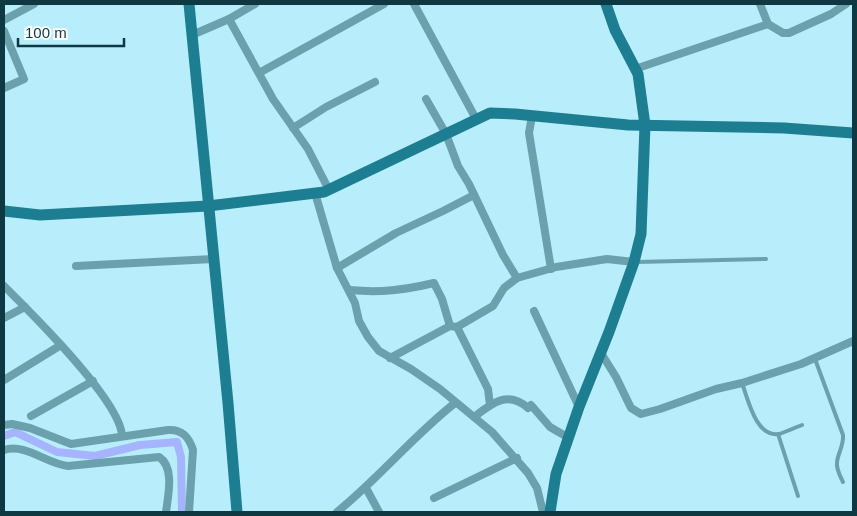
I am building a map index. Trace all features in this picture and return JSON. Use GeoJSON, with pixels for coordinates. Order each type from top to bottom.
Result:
{"type":"FeatureCollection","features":[{"type":"Feature","properties":{"kind":"street"},"geometry":{"type":"LineString","coordinates":[[4,20],[34,4]]}},
{"type":"Feature","properties":{"kind":"street"},"geometry":{"type":"LineString","coordinates":[[189,4],[237,512]]}},
{"type":"Feature","properties":{"kind":"street"},"geometry":{"type":"LineString","coordinates":[[192,35],[255,4]]}},
{"type":"Feature","properties":{"kind":"street"},"geometry":{"type":"LineString","coordinates":[[259,73],[384,4]]}},
{"type":"Feature","properties":{"kind":"street"},"geometry":{"type":"LineString","coordinates":[[414,4],[476,119]]}},
{"type":"Feature","properties":{"kind":"street"},"geometry":{"type":"LineString","coordinates":[[760,4],[768,24],[783,33],[831,14],[846,4]]}},
{"type":"Feature","properties":{"kind":"street"},"geometry":{"type":"LineString","coordinates":[[550,512],[556,474],[579,407],[634,262],[641,234],[646,125],[638,74],[615,30],[609,5]]}},
{"type":"Feature","properties":{"kind":"street"},"geometry":{"type":"LineString","coordinates":[[229,18],[273,99],[308,149],[329,190]]}},
{"type":"Feature","properties":{"kind":"street"},"geometry":{"type":"LineString","coordinates":[[635,69],[768,24]]}},
{"type":"Feature","properties":{"kind":"street"},"geometry":{"type":"LineString","coordinates":[[4,31],[24,79],[4,88]]}},
{"type":"Feature","properties":{"kind":"street"},"geometry":{"type":"LineString","coordinates":[[293,128],[326,107],[375,82]]}},
{"type":"Feature","properties":{"kind":"street"},"geometry":{"type":"LineString","coordinates":[[426,99],[446,134],[458,166],[502,255],[517,278]]}},
{"type":"Feature","properties":{"kind":"street"},"geometry":{"type":"LineString","coordinates":[[4,210],[40,215],[208,206],[315,193],[329,190],[490,113],[628,125],[784,128],[853,133]]}},
{"type":"Feature","properties":{"kind":"street"},"geometry":{"type":"LineString","coordinates":[[532,116],[529,134],[550,269]]}},
{"type":"Feature","properties":{"kind":"street"},"geometry":{"type":"LineString","coordinates":[[315,193],[324,230],[337,268],[350,290],[359,321],[368,337],[379,351],[440,389],[492,432],[528,472],[537,488],[543,512]]}},
{"type":"Feature","properties":{"kind":"street"},"geometry":{"type":"LineString","coordinates":[[337,268],[396,233],[474,195]]}},
{"type":"Feature","properties":{"kind":"street"},"geometry":{"type":"LineString","coordinates":[[76,266],[213,259]]}},
{"type":"Feature","properties":{"kind":"street"},"geometry":{"type":"LineString","coordinates":[[390,358],[493,306],[504,288],[517,278],[550,269],[607,259],[634,262]]}},
{"type":"Feature","properties":{"kind":"street"},"geometry":{"type":"LineString","coordinates":[[350,290],[375,293],[434,283],[454,327],[488,388],[490,405]]}},
{"type":"Feature","properties":{"kind":"street"},"geometry":{"type":"LineString","coordinates":[[4,286],[61,345],[97,386],[122,431]]}},
{"type":"Feature","properties":{"kind":"street"},"geometry":{"type":"LineString","coordinates":[[4,318],[25,307]]}},
{"type":"Feature","properties":{"kind":"street"},"geometry":{"type":"LineString","coordinates":[[534,311],[579,407]]}},
{"type":"Feature","properties":{"kind":"street"},"geometry":{"type":"LineString","coordinates":[[601,353],[616,377],[631,408],[641,414],[815,359],[853,341]]}},
{"type":"Feature","properties":{"kind":"street"},"geometry":{"type":"LineString","coordinates":[[4,380],[61,345]]}},
{"type":"Feature","properties":{"kind":"street"},"geometry":{"type":"LineString","coordinates":[[31,416],[92,381]]}},
{"type":"Feature","properties":{"kind":"street"},"geometry":{"type":"LineString","coordinates":[[474,417],[490,405],[513,398],[530,407],[550,427],[568,438]]}},
{"type":"Feature","properties":{"kind":"street"},"geometry":{"type":"LineString","coordinates":[[338,512],[366,488],[434,419],[455,403]]}},
{"type":"Feature","properties":{"kind":"street"},"geometry":{"type":"LineString","coordinates":[[4,425],[12,424],[30,428],[71,444],[122,431],[172,430],[182,433],[190,442],[193,456],[189,512]]}},
{"type":"Feature","properties":{"kind":"street"},"geometry":{"type":"LineString","coordinates":[[4,450],[11,448],[19,449],[60,465],[68,466],[160,457],[168,468],[166,512]]}},
{"type":"Feature","properties":{"kind":"street"},"geometry":{"type":"LineString","coordinates":[[434,498],[516,458]]}},
{"type":"Feature","properties":{"kind":"street"},"geometry":{"type":"LineString","coordinates":[[366,488],[379,512]]}},
{"type":"Feature","properties":{"kind":"lane"},"geometry":{"type":"LineString","coordinates":[[634,262],[766,259]]}},
{"type":"Feature","properties":{"kind":"lane"},"geometry":{"type":"LineString","coordinates":[[815,359],[843,435],[837,461],[838,471],[843,482]]}},
{"type":"Feature","properties":{"kind":"lane"},"geometry":{"type":"LineString","coordinates":[[742,383],[760,428],[764,431],[778,434],[802,425]]}},
{"type":"Feature","properties":{"kind":"lane"},"geometry":{"type":"LineString","coordinates":[[778,434],[798,496]]}},
{"type":"Feature","properties":{"kind":"waterway"},"geometry":{"type":"LineString","coordinates":[[4,436],[15,432],[57,452],[95,456],[140,445],[177,442],[181,457],[182,512]]}}]}
